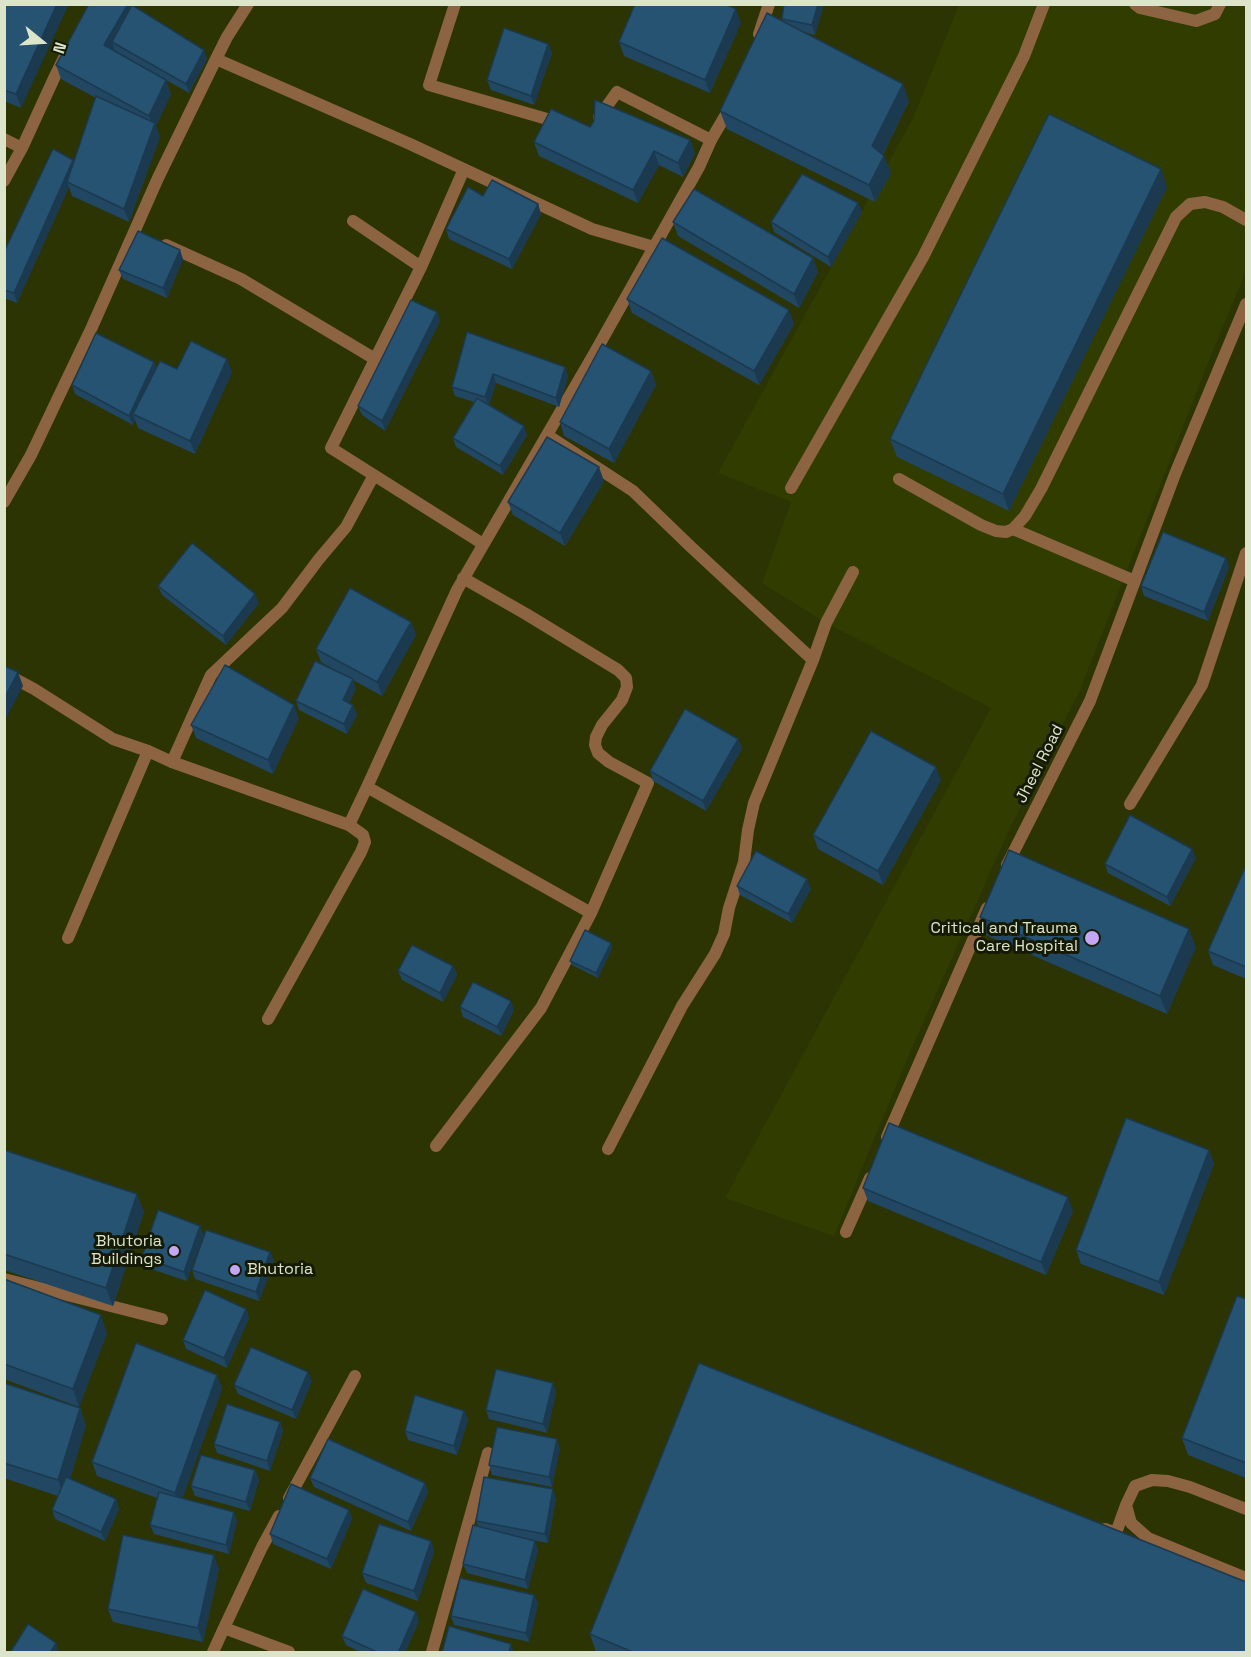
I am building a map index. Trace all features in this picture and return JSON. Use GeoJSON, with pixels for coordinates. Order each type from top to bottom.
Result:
{"type":"FeatureCollection","features":[{"type":"Feature","properties":{"kind":"street"},"geometry":{"type":"LineString","coordinates":[[4,501],[40,436],[92,327],[145,236],[216,59],[248,4]]}},
{"type":"Feature","properties":{"kind":"street"},"geometry":{"type":"LineString","coordinates":[[455,4],[429,85],[571,126]]}},
{"type":"Feature","properties":{"kind":"street"},"geometry":{"type":"LineString","coordinates":[[756,41],[769,4]]}},
{"type":"Feature","properties":{"kind":"street"},"geometry":{"type":"LineString","coordinates":[[791,488],[922,257],[1024,56],[1044,4]]}},
{"type":"Feature","properties":{"kind":"street"},"geometry":{"type":"LineString","coordinates":[[1136,4],[1140,8],[1196,21],[1215,14],[1220,4]]}},
{"type":"Feature","properties":{"kind":"street"},"geometry":{"type":"LineString","coordinates":[[4,181],[71,45]]}},
{"type":"Feature","properties":{"kind":"street"},"geometry":{"type":"LineString","coordinates":[[216,59],[410,144],[592,229],[654,247]]}},
{"type":"Feature","properties":{"kind":"street"},"geometry":{"type":"LineString","coordinates":[[349,825],[463,578],[654,247],[699,167],[711,140],[730,111],[737,91]]}},
{"type":"Feature","properties":{"kind":"street"},"geometry":{"type":"LineString","coordinates":[[592,133],[600,114],[617,92],[711,140]]}},
{"type":"Feature","properties":{"kind":"street"},"geometry":{"type":"LineString","coordinates":[[4,139],[22,148]]}},
{"type":"Feature","properties":{"kind":"street"},"geometry":{"type":"LineString","coordinates":[[464,169],[422,267],[331,448],[483,544]]}},
{"type":"Feature","properties":{"kind":"street"},"geometry":{"type":"LineString","coordinates":[[899,479],[981,525],[996,531],[1006,532],[1013,529],[1025,516],[1041,489],[1176,217],[1190,204],[1205,202],[1223,207],[1246,220]]}},
{"type":"Feature","properties":{"kind":"street"},"geometry":{"type":"LineString","coordinates":[[353,221],[422,267]]}},
{"type":"Feature","properties":{"kind":"street"},"geometry":{"type":"LineString","coordinates":[[145,236],[241,279],[375,359]]}},
{"type":"Feature","properties":{"kind":"street","name":"Jheel Road"},"geometry":{"type":"LineString","coordinates":[[1002,874],[1090,701],[1175,474],[1246,304]]}},
{"type":"Feature","properties":{"kind":"street"},"geometry":{"type":"LineString","coordinates":[[546,435],[633,491],[813,660]]}},
{"type":"Feature","properties":{"kind":"street"},"geometry":{"type":"LineString","coordinates":[[172,762],[211,675],[282,608],[346,527],[374,475]]}},
{"type":"Feature","properties":{"kind":"street"},"geometry":{"type":"LineString","coordinates":[[1013,529],[1135,581]]}},
{"type":"Feature","properties":{"kind":"street"},"geometry":{"type":"LineString","coordinates":[[1130,804],[1202,685],[1246,553]]}},
{"type":"Feature","properties":{"kind":"street"},"geometry":{"type":"LineString","coordinates":[[608,1149],[682,1006],[715,954],[724,934],[729,909],[744,862],[754,803],[826,623],[853,572]]}},
{"type":"Feature","properties":{"kind":"street"},"geometry":{"type":"LineString","coordinates":[[436,1146],[541,1008],[591,913],[648,783],[609,762],[598,753],[595,746],[596,737],[602,725],[622,700],[627,687],[626,678],[618,670],[463,578]]}},
{"type":"Feature","properties":{"kind":"street"},"geometry":{"type":"LineString","coordinates":[[4,673],[34,689],[113,739],[349,825],[363,834],[365,842],[362,852],[268,1019]]}},
{"type":"Feature","properties":{"kind":"street"},"geometry":{"type":"LineString","coordinates":[[68,938],[148,751]]}},
{"type":"Feature","properties":{"kind":"street"},"geometry":{"type":"LineString","coordinates":[[368,787],[591,913]]}},
{"type":"Feature","properties":{"kind":"street"},"geometry":{"type":"LineString","coordinates":[[883,1146],[993,895]]}},
{"type":"Feature","properties":{"kind":"street"},"geometry":{"type":"LineString","coordinates":[[846,1232],[874,1167]]}},
{"type":"Feature","properties":{"kind":"street"},"geometry":{"type":"LineString","coordinates":[[4,1279],[162,1319]]}},
{"type":"Feature","properties":{"kind":"street"},"geometry":{"type":"LineString","coordinates":[[213,1653],[262,1547],[355,1376]]}},
{"type":"Feature","properties":{"kind":"street"},"geometry":{"type":"LineString","coordinates":[[432,1653],[488,1453]]}},
{"type":"Feature","properties":{"kind":"street"},"geometry":{"type":"LineString","coordinates":[[1094,1524],[1116,1533],[1135,1486],[1152,1480],[1168,1481],[1190,1487],[1246,1509]]}},
{"type":"Feature","properties":{"kind":"street"},"geometry":{"type":"LineString","coordinates":[[1126,1505],[1131,1523],[1148,1538],[1246,1578]]}},
{"type":"Feature","properties":{"kind":"street"},"geometry":{"type":"LineString","coordinates":[[224,1628],[289,1653]]}},
{"type":"Feature","properties":{"kind":"shaded area"},"geometry":{"type":"Polygon","coordinates":[[[959,5],[1246,5],[1246,271],[1080,690],[1010,828],[911,1050],[834,1236],[725,1198],[991,708],[826,623],[762,583],[791,502],[718,473],[913,118],[959,5]]]}},
{"type":"Feature","properties":{"kind":"building"},"geometry":{"type":"Polygon","coordinates":[[[4,4],[57,4],[16,94],[4,90],[4,4]]]}},
{"type":"Feature","properties":{"kind":"building"},"geometry":{"type":"Polygon","coordinates":[[[89,4],[128,4],[104,45],[166,80],[149,116],[56,65],[89,4]]]}},
{"type":"Feature","properties":{"kind":"building"},"geometry":{"type":"Polygon","coordinates":[[[635,4],[725,4],[736,9],[705,80],[619,42],[635,4]]]}},
{"type":"Feature","properties":{"kind":"building"},"geometry":{"type":"Polygon","coordinates":[[[784,4],[818,4],[812,25],[782,19],[784,4]]]}},
{"type":"Feature","properties":{"kind":"building"},"geometry":{"type":"Polygon","coordinates":[[[132,5],[204,50],[186,84],[112,42],[132,5]]]}},
{"type":"Feature","properties":{"kind":"building"},"geometry":{"type":"Polygon","coordinates":[[[767,13],[903,84],[872,146],[884,156],[869,185],[720,111],[767,13]]]}},
{"type":"Feature","properties":{"kind":"building"},"geometry":{"type":"Polygon","coordinates":[[[504,28],[548,44],[531,96],[487,80],[504,28]]]}},
{"type":"Feature","properties":{"kind":"building"},"geometry":{"type":"Polygon","coordinates":[[[96,96],[155,123],[124,209],[67,182],[96,96]]]}},
{"type":"Feature","properties":{"kind":"building"},"geometry":{"type":"Polygon","coordinates":[[[595,100],[690,140],[678,163],[654,151],[633,190],[534,142],[551,109],[590,127],[594,121],[595,100]]]}},
{"type":"Feature","properties":{"kind":"building"},"geometry":{"type":"Polygon","coordinates":[[[1049,114],[1161,169],[1003,494],[890,439],[1049,114]]]}},
{"type":"Feature","properties":{"kind":"building"},"geometry":{"type":"Polygon","coordinates":[[[53,149],[73,160],[14,293],[4,290],[4,252],[53,149]]]}},
{"type":"Feature","properties":{"kind":"building"},"geometry":{"type":"Polygon","coordinates":[[[802,174],[858,203],[828,257],[771,222],[802,174]]]}},
{"type":"Feature","properties":{"kind":"building"},"geometry":{"type":"Polygon","coordinates":[[[492,180],[538,204],[509,259],[446,229],[468,187],[483,196],[492,180]]]}},
{"type":"Feature","properties":{"kind":"building"},"geometry":{"type":"Polygon","coordinates":[[[694,189],[813,258],[794,294],[673,222],[694,189]]]}},
{"type":"Feature","properties":{"kind":"building"},"geometry":{"type":"Polygon","coordinates":[[[138,231],[180,250],[163,288],[119,270],[138,231]]]}},
{"type":"Feature","properties":{"kind":"building"},"geometry":{"type":"Polygon","coordinates":[[[662,238],[789,310],[754,371],[627,299],[662,238]]]}},
{"type":"Feature","properties":{"kind":"building"},"geometry":{"type":"Polygon","coordinates":[[[411,300],[437,312],[382,421],[358,406],[411,300]]]}},
{"type":"Feature","properties":{"kind":"building"},"geometry":{"type":"Polygon","coordinates":[[[467,332],[565,367],[556,398],[493,374],[485,397],[452,387],[467,332]]]}},
{"type":"Feature","properties":{"kind":"building"},"geometry":{"type":"Polygon","coordinates":[[[96,333],[154,362],[129,416],[72,385],[96,333]]]}},
{"type":"Feature","properties":{"kind":"building"},"geometry":{"type":"Polygon","coordinates":[[[191,341],[227,359],[190,441],[133,414],[160,361],[177,369],[191,341]]]}},
{"type":"Feature","properties":{"kind":"building"},"geometry":{"type":"Polygon","coordinates":[[[602,344],[651,371],[609,449],[560,422],[602,344]]]}},
{"type":"Feature","properties":{"kind":"building"},"geometry":{"type":"Polygon","coordinates":[[[477,398],[524,426],[500,466],[453,438],[477,398]]]}},
{"type":"Feature","properties":{"kind":"building"},"geometry":{"type":"Polygon","coordinates":[[[547,437],[599,467],[560,533],[508,502],[547,437]]]}},
{"type":"Feature","properties":{"kind":"building"},"geometry":{"type":"Polygon","coordinates":[[[1163,532],[1226,558],[1204,612],[1141,586],[1163,532]]]}},
{"type":"Feature","properties":{"kind":"building"},"geometry":{"type":"Polygon","coordinates":[[[192,543],[255,594],[223,636],[158,586],[192,543]]]}},
{"type":"Feature","properties":{"kind":"building"},"geometry":{"type":"Polygon","coordinates":[[[350,588],[411,622],[377,682],[316,649],[350,588]]]}},
{"type":"Feature","properties":{"kind":"building"},"geometry":{"type":"Polygon","coordinates":[[[315,661],[353,679],[343,700],[353,705],[344,724],[296,701],[315,661]]]}},
{"type":"Feature","properties":{"kind":"building"},"geometry":{"type":"Polygon","coordinates":[[[225,665],[294,705],[268,760],[191,725],[225,665]]]}},
{"type":"Feature","properties":{"kind":"building"},"geometry":{"type":"Polygon","coordinates":[[[4,666],[18,672],[4,699],[4,666]]]}},
{"type":"Feature","properties":{"kind":"building"},"geometry":{"type":"Polygon","coordinates":[[[685,709],[738,739],[703,801],[650,771],[685,709]]]}},
{"type":"Feature","properties":{"kind":"building"},"geometry":{"type":"Polygon","coordinates":[[[871,731],[936,767],[878,871],[813,835],[871,731]]]}},
{"type":"Feature","properties":{"kind":"building"},"geometry":{"type":"Polygon","coordinates":[[[1130,815],[1192,849],[1167,897],[1105,864],[1130,815]]]}},
{"type":"Feature","properties":{"kind":"building"},"geometry":{"type":"Polygon","coordinates":[[[1009,850],[1189,929],[1160,996],[980,917],[1009,850]]]}},
{"type":"Feature","properties":{"kind":"building"},"geometry":{"type":"Polygon","coordinates":[[[756,851],[807,879],[788,914],[737,886],[756,851]]]}},
{"type":"Feature","properties":{"kind":"building"},"geometry":{"type":"Polygon","coordinates":[[[1246,869],[1246,967],[1208,951],[1246,869]]]}},
{"type":"Feature","properties":{"kind":"building"},"geometry":{"type":"Polygon","coordinates":[[[585,930],[611,943],[596,973],[570,961],[585,930]]]}},
{"type":"Feature","properties":{"kind":"building"},"geometry":{"type":"Polygon","coordinates":[[[412,945],[453,966],[440,993],[398,971],[412,945]]]}},
{"type":"Feature","properties":{"kind":"building"},"geometry":{"type":"Polygon","coordinates":[[[473,982],[511,1001],[497,1027],[460,1007],[473,982]]]}},
{"type":"Feature","properties":{"kind":"building"},"geometry":{"type":"Polygon","coordinates":[[[1126,1118],[1209,1150],[1159,1282],[1076,1250],[1126,1118]]]}},
{"type":"Feature","properties":{"kind":"building"},"geometry":{"type":"Polygon","coordinates":[[[889,1123],[1068,1197],[1041,1262],[863,1188],[889,1123]]]}},
{"type":"Feature","properties":{"kind":"building"},"geometry":{"type":"Polygon","coordinates":[[[4,1150],[137,1194],[106,1288],[4,1254],[4,1150]]]}},
{"type":"Feature","properties":{"kind":"building","name":"Bhutoria Buildings"},"geometry":{"type":"Polygon","coordinates":[[[158,1210],[200,1226],[184,1272],[142,1257],[158,1210]]]}},
{"type":"Feature","properties":{"kind":"building","name":"Bhutoria"},"geometry":{"type":"Polygon","coordinates":[[[206,1230],[270,1252],[256,1292],[192,1270],[206,1230]]]}},
{"type":"Feature","properties":{"kind":"building"},"geometry":{"type":"Polygon","coordinates":[[[4,1279],[101,1315],[73,1389],[4,1364],[4,1279]]]}},
{"type":"Feature","properties":{"kind":"building","name":"Bhutoria"},"geometry":{"type":"Polygon","coordinates":[[[205,1290],[246,1309],[224,1358],[183,1340],[205,1290]]]}},
{"type":"Feature","properties":{"kind":"building"},"geometry":{"type":"Polygon","coordinates":[[[1237,1296],[1246,1299],[1246,1463],[1182,1438],[1237,1296]]]}},
{"type":"Feature","properties":{"kind":"building"},"geometry":{"type":"Polygon","coordinates":[[[136,1343],[217,1375],[175,1493],[92,1462],[136,1343]]]}},
{"type":"Feature","properties":{"kind":"building"},"geometry":{"type":"Polygon","coordinates":[[[251,1347],[308,1372],[292,1410],[234,1385],[251,1347]]]}},
{"type":"Feature","properties":{"kind":"building"},"geometry":{"type":"Polygon","coordinates":[[[699,1363],[1246,1582],[1246,1653],[635,1653],[590,1634],[699,1363]]]}},
{"type":"Feature","properties":{"kind":"building"},"geometry":{"type":"Polygon","coordinates":[[[496,1369],[553,1383],[543,1424],[486,1410],[496,1369]]]}},
{"type":"Feature","properties":{"kind":"building"},"geometry":{"type":"Polygon","coordinates":[[[4,1383],[80,1408],[58,1480],[4,1463],[4,1383]]]}},
{"type":"Feature","properties":{"kind":"building"},"geometry":{"type":"Polygon","coordinates":[[[415,1395],[464,1411],[454,1446],[405,1431],[415,1395]]]}},
{"type":"Feature","properties":{"kind":"building"},"geometry":{"type":"Polygon","coordinates":[[[227,1404],[280,1422],[267,1461],[214,1444],[227,1404]]]}},
{"type":"Feature","properties":{"kind":"building"},"geometry":{"type":"Polygon","coordinates":[[[497,1427],[557,1439],[549,1477],[489,1465],[497,1427]]]}},
{"type":"Feature","properties":{"kind":"building"},"geometry":{"type":"Polygon","coordinates":[[[328,1439],[425,1483],[408,1522],[310,1478],[328,1439]]]}},
{"type":"Feature","properties":{"kind":"building"},"geometry":{"type":"Polygon","coordinates":[[[201,1455],[255,1470],[246,1502],[191,1486],[201,1455]]]}},
{"type":"Feature","properties":{"kind":"building"},"geometry":{"type":"Polygon","coordinates":[[[66,1477],[116,1499],[101,1532],[52,1510],[66,1477]]]}},
{"type":"Feature","properties":{"kind":"building"},"geometry":{"type":"Polygon","coordinates":[[[484,1477],[553,1489],[545,1534],[476,1521],[484,1477]]]}},
{"type":"Feature","properties":{"kind":"building"},"geometry":{"type":"Polygon","coordinates":[[[291,1484],[349,1510],[327,1559],[270,1534],[291,1484]]]}},
{"type":"Feature","properties":{"kind":"building"},"geometry":{"type":"Polygon","coordinates":[[[159,1492],[234,1512],[226,1545],[150,1525],[159,1492]]]}},
{"type":"Feature","properties":{"kind":"building"},"geometry":{"type":"Polygon","coordinates":[[[379,1524],[431,1541],[414,1591],[362,1573],[379,1524]]]}},
{"type":"Feature","properties":{"kind":"building"},"geometry":{"type":"Polygon","coordinates":[[[473,1525],[535,1541],[525,1580],[463,1564],[473,1525]]]}},
{"type":"Feature","properties":{"kind":"building"},"geometry":{"type":"Polygon","coordinates":[[[123,1535],[214,1555],[198,1628],[108,1609],[123,1535]]]}},
{"type":"Feature","properties":{"kind":"building"},"geometry":{"type":"Polygon","coordinates":[[[460,1578],[534,1595],[526,1633],[451,1616],[460,1578]]]}},
{"type":"Feature","properties":{"kind":"building"},"geometry":{"type":"Polygon","coordinates":[[[363,1589],[416,1612],[398,1653],[379,1653],[342,1636],[363,1589]]]}},
{"type":"Feature","properties":{"kind":"building"},"geometry":{"type":"Polygon","coordinates":[[[28,1624],[56,1643],[50,1653],[10,1653],[28,1624]]]}},
{"type":"Feature","properties":{"kind":"building"},"geometry":{"type":"Polygon","coordinates":[[[449,1626],[511,1644],[509,1653],[442,1653],[449,1626]]]}},
{"type":"Feature","properties":{"kind":"place","name":"Critical and Trauma Care Hospital"},"geometry":{"type":"Point","coordinates":[1092,938]}},
{"type":"Feature","properties":{"kind":"place","name":"Bhutoria Buildings"},"geometry":{"type":"Point","coordinates":[174,1251]}},
{"type":"Feature","properties":{"kind":"place","name":"Bhutoria"},"geometry":{"type":"Point","coordinates":[235,1270]}}]}
